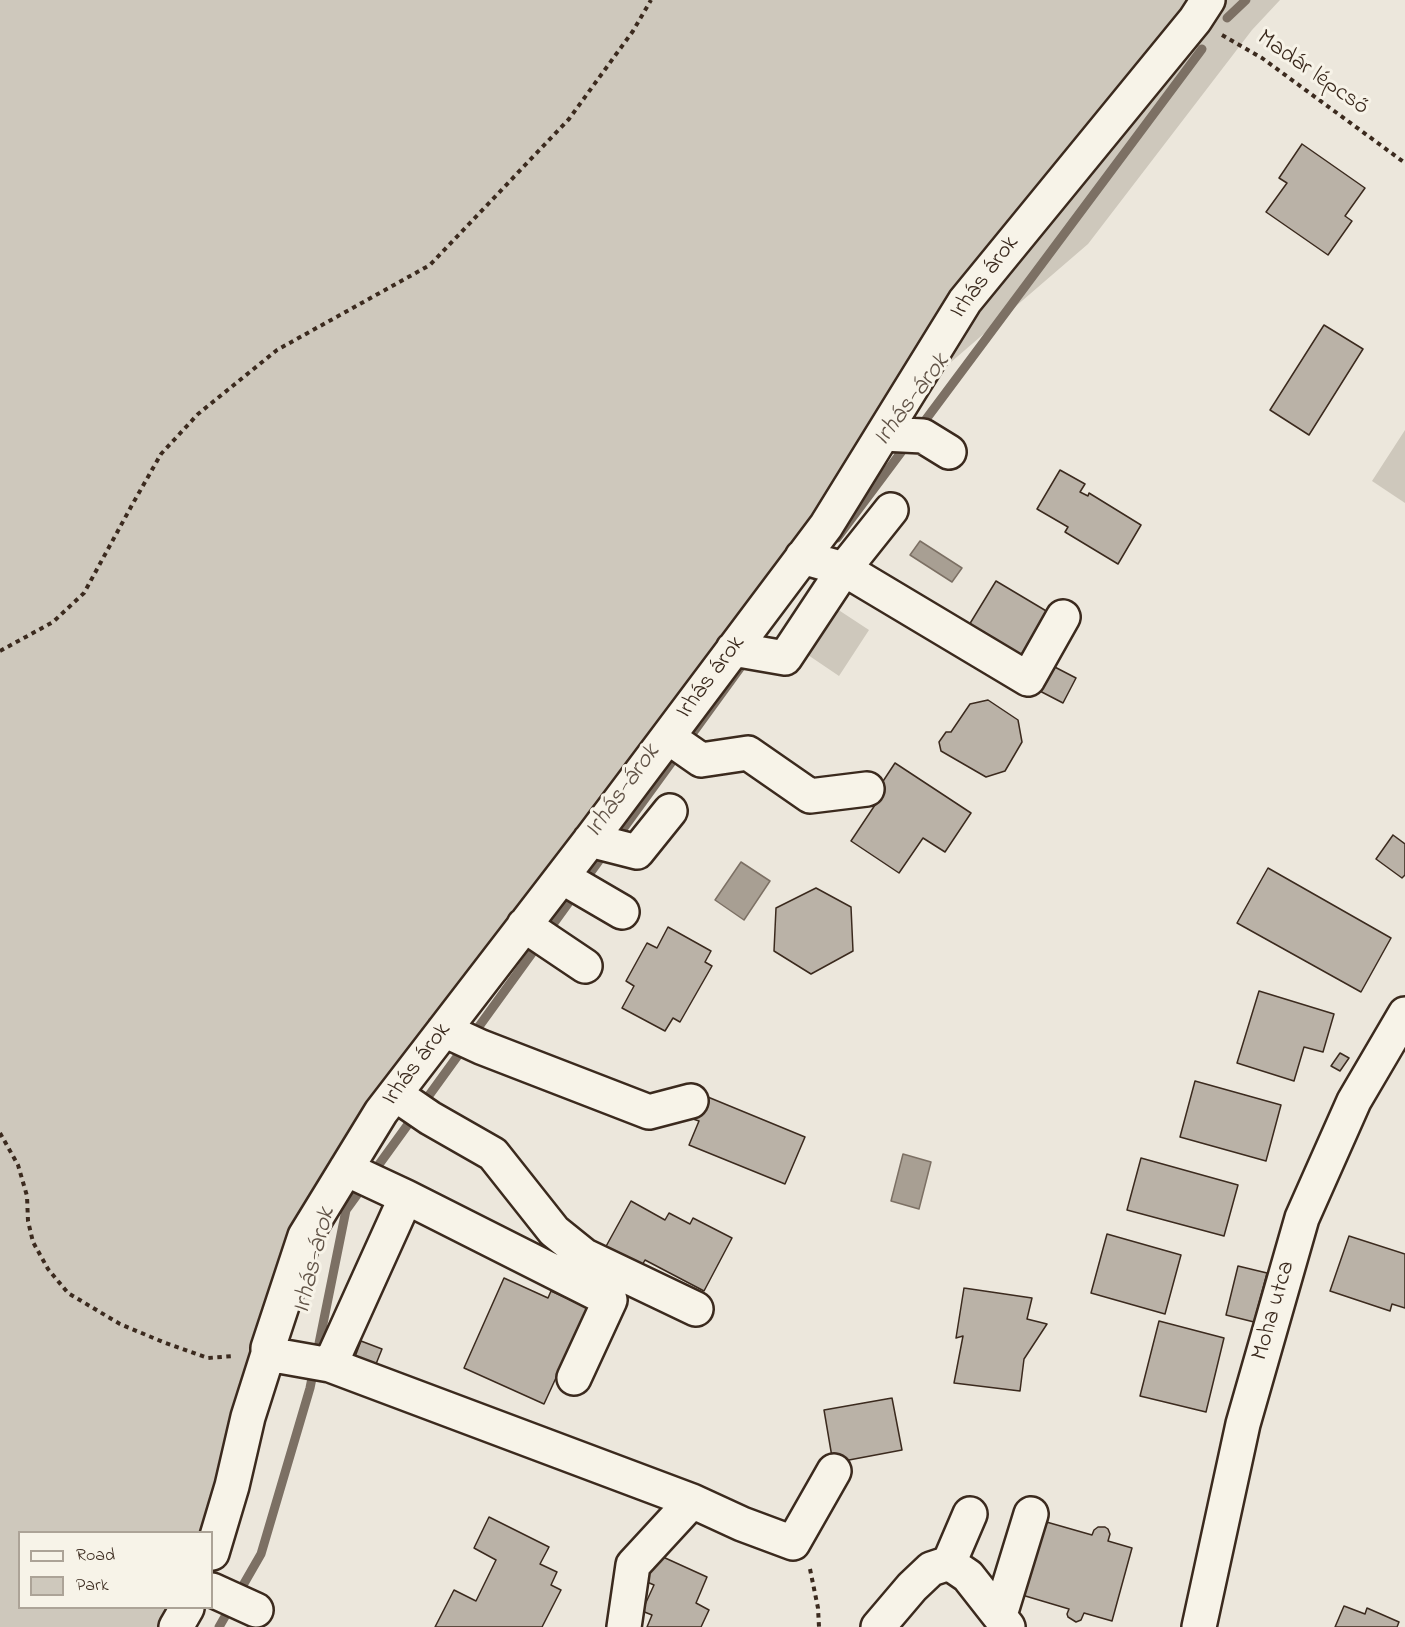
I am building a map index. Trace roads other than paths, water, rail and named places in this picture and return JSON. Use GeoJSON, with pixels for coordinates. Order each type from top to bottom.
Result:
{"type":"FeatureCollection","features":[{"type":"Feature","properties":{"kind":"street","name":"Irhás árok"},"geometry":{"type":"LineString","coordinates":[[213,1550],[268,1348],[305,1236],[381,1112],[562,877],[826,526],[965,301],[1202,10]]}},
{"type":"Feature","properties":{"kind":"street"},"geometry":{"type":"LineString","coordinates":[[883,434],[936,444]]}},
{"type":"Feature","properties":{"kind":"street"},"geometry":{"type":"LineString","coordinates":[[734,649],[784,658],[844,570],[891,510]]}},
{"type":"Feature","properties":{"kind":"street"},"geometry":{"type":"LineString","coordinates":[[802,556],[844,570],[1028,679],[1063,617]]}},
{"type":"Feature","properties":{"kind":"street"},"geometry":{"type":"LineString","coordinates":[[668,736],[701,760],[748,753],[810,796],[867,789]]}},
{"type":"Feature","properties":{"kind":"street"},"geometry":{"type":"LineString","coordinates":[[590,840],[637,852],[670,810]]}},
{"type":"Feature","properties":{"kind":"street"},"geometry":{"type":"LineString","coordinates":[[562,877],[622,912]]}},
{"type":"Feature","properties":{"kind":"street"},"geometry":{"type":"LineString","coordinates":[[524,925],[585,966]]}},
{"type":"Feature","properties":{"kind":"street","name":"Moha utca"},"geometry":{"type":"LineString","coordinates":[[1199,1627],[1243,1424],[1302,1218],[1354,1101],[1405,1014]]}},
{"type":"Feature","properties":{"kind":"street"},"geometry":{"type":"LineString","coordinates":[[444,1030],[481,1047],[649,1112],[691,1101]]}},
{"type":"Feature","properties":{"kind":"street"},"geometry":{"type":"LineString","coordinates":[[395,1094],[430,1118],[493,1154],[554,1231],[585,1256],[696,1309]]}},
{"type":"Feature","properties":{"kind":"street"},"geometry":{"type":"LineString","coordinates":[[346,1169],[397,1192],[610,1300],[573,1378]]}},
{"type":"Feature","properties":{"kind":"street"},"geometry":{"type":"LineString","coordinates":[[330,1365],[397,1192]]}},
{"type":"Feature","properties":{"kind":"street"},"geometry":{"type":"LineString","coordinates":[[268,1354],[330,1365],[692,1501],[742,1524],[793,1543],[834,1471]]}},
{"type":"Feature","properties":{"kind":"street"},"geometry":{"type":"LineString","coordinates":[[624,1627],[633,1565],[692,1501]]}},
{"type":"Feature","properties":{"kind":"street"},"geometry":{"type":"LineString","coordinates":[[878,1627],[912,1587],[931,1569],[949,1563],[970,1514]]}},
{"type":"Feature","properties":{"kind":"street"},"geometry":{"type":"LineString","coordinates":[[1004,1621],[1031,1514]]}},
{"type":"Feature","properties":{"kind":"street"},"geometry":{"type":"LineString","coordinates":[[949,1563],[968,1576],[1004,1621]]}},
{"type":"Feature","properties":{"kind":"street"},"geometry":{"type":"LineString","coordinates":[[900,1627],[912,1587]]}},
{"type":"Feature","properties":{"kind":"street"},"geometry":{"type":"LineString","coordinates":[[213,1590],[256,1610]]}},
{"type":"Feature","properties":{"kind":"street"},"geometry":{"type":"LineString","coordinates":[[176,1627],[186,1609]]}},
{"type":"Feature","properties":{"kind":"waterway","name":"Irhás-árok"},"geometry":{"type":"LineString","coordinates":[[1227,18],[1246,0]]}},
{"type":"Feature","properties":{"kind":"waterway","name":"Irhás-árok"},"geometry":{"type":"LineString","coordinates":[[918,430],[1202,49]]}},
{"type":"Feature","properties":{"kind":"waterway","name":"Irhás-árok"},"geometry":{"type":"LineString","coordinates":[[837,538],[908,443]]}},
{"type":"Feature","properties":{"kind":"waterway","name":"Irhás-árok"},"geometry":{"type":"LineString","coordinates":[[615,840],[748,657]]}},
{"type":"Feature","properties":{"kind":"waterway","name":"Irhás-árok"},"geometry":{"type":"LineString","coordinates":[[219,1627],[261,1554],[310,1388],[346,1210],[606,851]]}}]}
